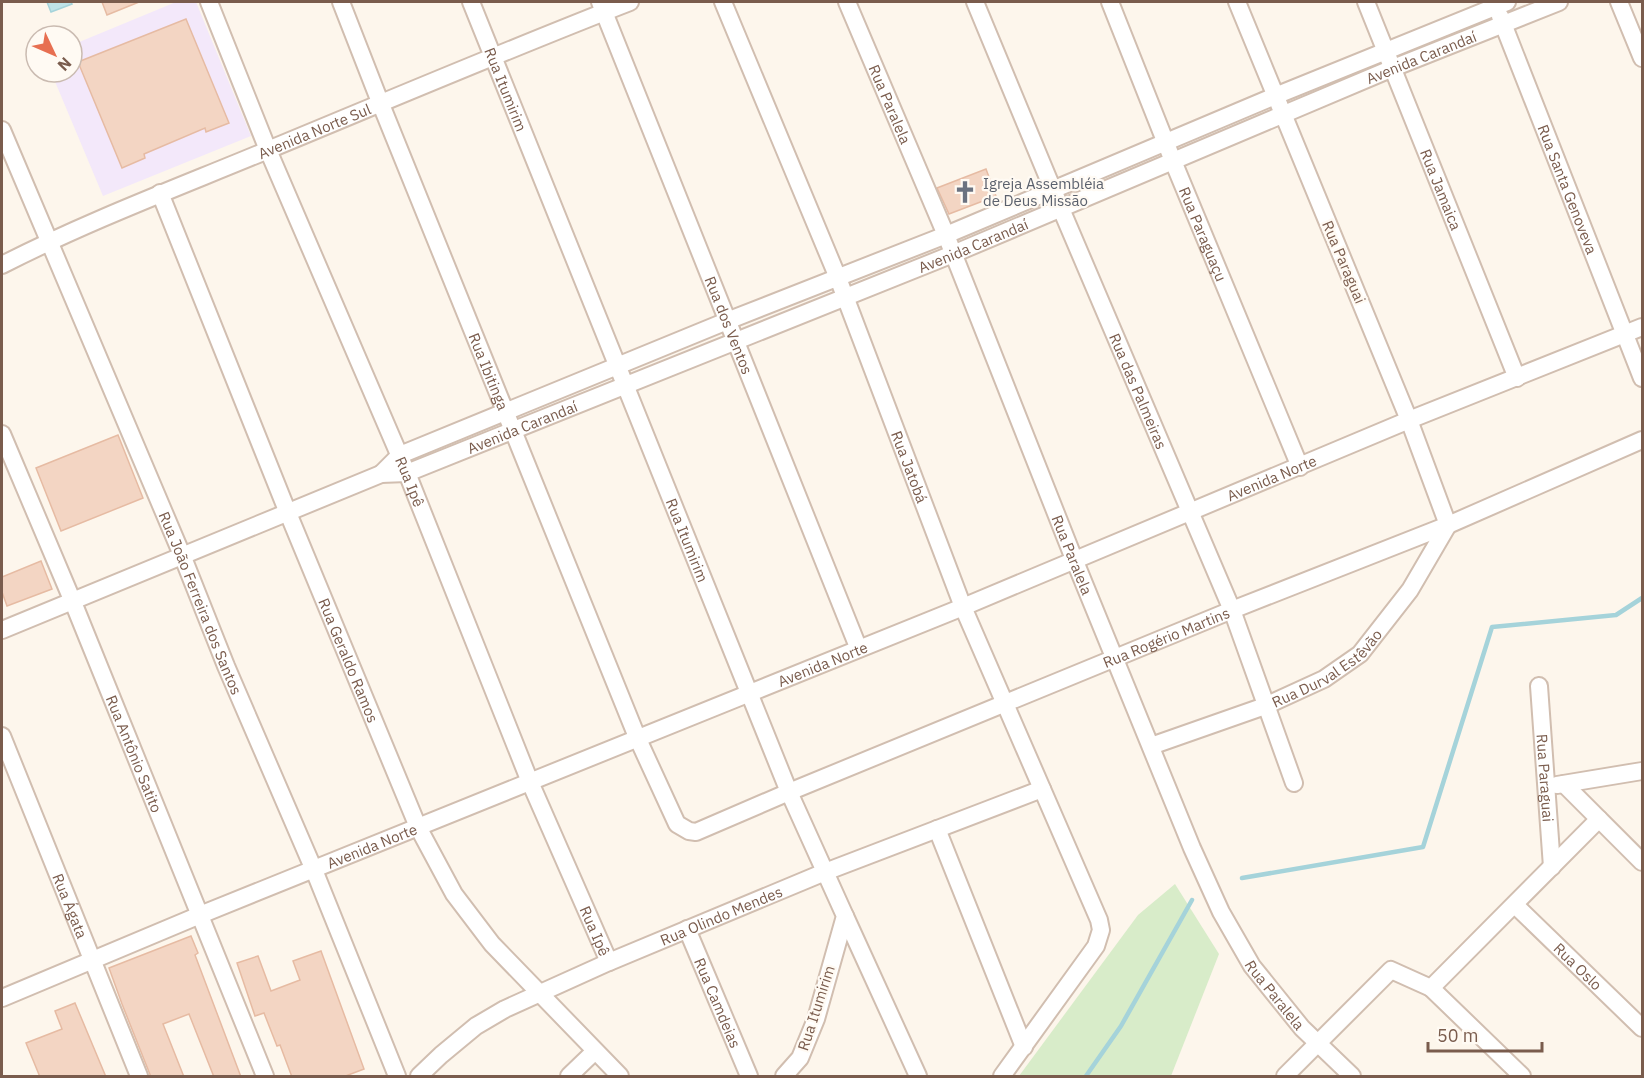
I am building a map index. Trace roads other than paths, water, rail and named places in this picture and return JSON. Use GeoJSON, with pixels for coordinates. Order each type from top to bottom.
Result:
{"type":"FeatureCollection","features":[{"type":"Feature","properties":{"kind":"street","name":"Rua Ipê"},"geometry":{"type":"LineString","coordinates":[[209,2],[268,150],[407,472],[530,782],[609,962]]}},
{"type":"Feature","properties":{"kind":"street","name":"Rua Ibitinga"},"geometry":{"type":"LineString","coordinates":[[341,2],[637,737],[677,824],[689,831]]}},
{"type":"Feature","properties":{"kind":"street","name":"Rua Itumirim"},"geometry":{"type":"LineString","coordinates":[[471,2],[789,792],[845,916],[816,1019],[800,1058],[784,1077]]}},
{"type":"Feature","properties":{"kind":"street","name":"Avenida Norte Sul"},"geometry":{"type":"LineString","coordinates":[[2,265],[47,242],[160,193],[494,57],[602,6],[630,2]]}},
{"type":"Feature","properties":{"kind":"street","name":"Rua Jatobá"},"geometry":{"type":"LineString","coordinates":[[723,2],[838,278],[963,606],[1099,920],[1101,930],[1096,946],[1024,1047]]}},
{"type":"Feature","properties":{"kind":"street","name":"Rua Paralela"},"geometry":{"type":"LineString","coordinates":[[847,2],[946,235],[1074,559],[1192,848],[1221,912],[1252,966],[1302,1028],[1352,1077]]}},
{"type":"Feature","properties":{"kind":"street","name":"Rua das Palmeiras"},"geometry":{"type":"LineString","coordinates":[[975,2],[1232,610],[1294,783]]}},
{"type":"Feature","properties":{"kind":"street","name":"Rua Paraguaçu"},"geometry":{"type":"LineString","coordinates":[[1110,2],[1300,467]]}},
{"type":"Feature","properties":{"kind":"street","name":"Rua Paraguai"},"geometry":{"type":"LineString","coordinates":[[1237,2],[1409,420],[1448,525]]}},
{"type":"Feature","properties":{"kind":"street","name":"Rua Jamaica"},"geometry":{"type":"LineString","coordinates":[[1366,2],[1516,378]]}},
{"type":"Feature","properties":{"kind":"street","name":"Avenida Carandaí"},"geometry":{"type":"LineString","coordinates":[[2,630],[381,474],[407,472],[626,386],[735,340],[953,254],[1393,68],[1559,2]]}},
{"type":"Feature","properties":{"kind":"street"},"geometry":{"type":"LineString","coordinates":[[1619,2],[1642,58]]}},
{"type":"Feature","properties":{"kind":"street","name":"Avenida Carandaí"},"geometry":{"type":"LineString","coordinates":[[381,474],[400,456],[727,321],[946,235],[1499,3]]}},
{"type":"Feature","properties":{"kind":"street","name":"Rua Santa Genoveva"},"geometry":{"type":"LineString","coordinates":[[1499,3],[1503,24],[1642,378]]}},
{"type":"Feature","properties":{"kind":"street","name":"Rua dos Ventos"},"geometry":{"type":"LineString","coordinates":[[602,6],[858,647]]}},
{"type":"Feature","properties":{"kind":"street","name":"Rua João Ferreira dos Santos"},"geometry":{"type":"LineString","coordinates":[[2,130],[47,242],[314,870],[397,1077]]}},
{"type":"Feature","properties":{"kind":"street","name":"Rua Geraldo Ramos"},"geometry":{"type":"LineString","coordinates":[[160,193],[288,513],[418,827],[454,894],[473,921],[492,944],[620,1077]]}},
{"type":"Feature","properties":{"kind":"street","name":"Avenida Norte"},"geometry":{"type":"LineString","coordinates":[[2,998],[200,915],[963,606],[1409,420],[1642,327]]}},
{"type":"Feature","properties":{"kind":"street","name":"Rua Antônio Satito"},"geometry":{"type":"LineString","coordinates":[[2,434],[73,602],[265,1077]]}},
{"type":"Feature","properties":{"kind":"street","name":"Rua Rogério Martins"},"geometry":{"type":"LineString","coordinates":[[689,831],[696,832],[1232,610],[1448,525],[1642,440]]}},
{"type":"Feature","properties":{"kind":"street","name":"Rua Durval Estêvão"},"geometry":{"type":"LineString","coordinates":[[1151,746],[1265,706],[1324,679],[1360,654],[1410,590],[1448,525]]}},
{"type":"Feature","properties":{"kind":"street","name":"Rua Paraguai"},"geometry":{"type":"LineString","coordinates":[[1539,686],[1555,785],[1552,867]]}},
{"type":"Feature","properties":{"kind":"street","name":"Rua Ágata"},"geometry":{"type":"LineString","coordinates":[[2,736],[139,1077]]}},
{"type":"Feature","properties":{"kind":"street"},"geometry":{"type":"LineString","coordinates":[[1555,785],[1642,771]]}},
{"type":"Feature","properties":{"kind":"street","name":"Rua Paraguai"},"geometry":{"type":"LineString","coordinates":[[1555,785],[1599,819],[1642,862]]}},
{"type":"Feature","properties":{"kind":"street","name":"Rua Olindo Mendes"},"geometry":{"type":"LineString","coordinates":[[419,1077],[441,1054],[476,1026],[505,1009],[609,962],[825,872],[1042,789]]}},
{"type":"Feature","properties":{"kind":"street"},"geometry":{"type":"LineString","coordinates":[[1431,988],[1599,819]]}},
{"type":"Feature","properties":{"kind":"street"},"geometry":{"type":"LineString","coordinates":[[937,829],[1024,1047],[1002,1077]]}},
{"type":"Feature","properties":{"kind":"street","name":"Rua Oslo"},"geometry":{"type":"LineString","coordinates":[[1515,905],[1642,1028]]}},
{"type":"Feature","properties":{"kind":"street"},"geometry":{"type":"LineString","coordinates":[[845,916],[918,1077]]}},
{"type":"Feature","properties":{"kind":"street","name":"Rua Camdeias"},"geometry":{"type":"LineString","coordinates":[[687,929],[749,1077]]}},
{"type":"Feature","properties":{"kind":"street"},"geometry":{"type":"LineString","coordinates":[[1285,1077],[1391,970],[1431,988],[1522,1077]]}},
{"type":"Feature","properties":{"kind":"street"},"geometry":{"type":"LineString","coordinates":[[569,1077],[595,1051]]}},
{"type":"Feature","properties":{"kind":"water"},"geometry":{"type":"Polygon","coordinates":[[[47,2],[71,2],[72,4],[51,12],[47,2]]]}},
{"type":"Feature","properties":{"kind":"waterway"},"geometry":{"type":"LineString","coordinates":[[1242,878],[1423,847],[1492,627],[1616,615],[1642,598]]}},
{"type":"Feature","properties":{"kind":"waterway"},"geometry":{"type":"LineString","coordinates":[[1086,1076],[1121,1026],[1192,900]]}},
{"type":"Feature","properties":{"kind":"place","name":"Igreja Assembléia de Deus Missão"},"geometry":{"type":"Point","coordinates":[965,192]}}]}
